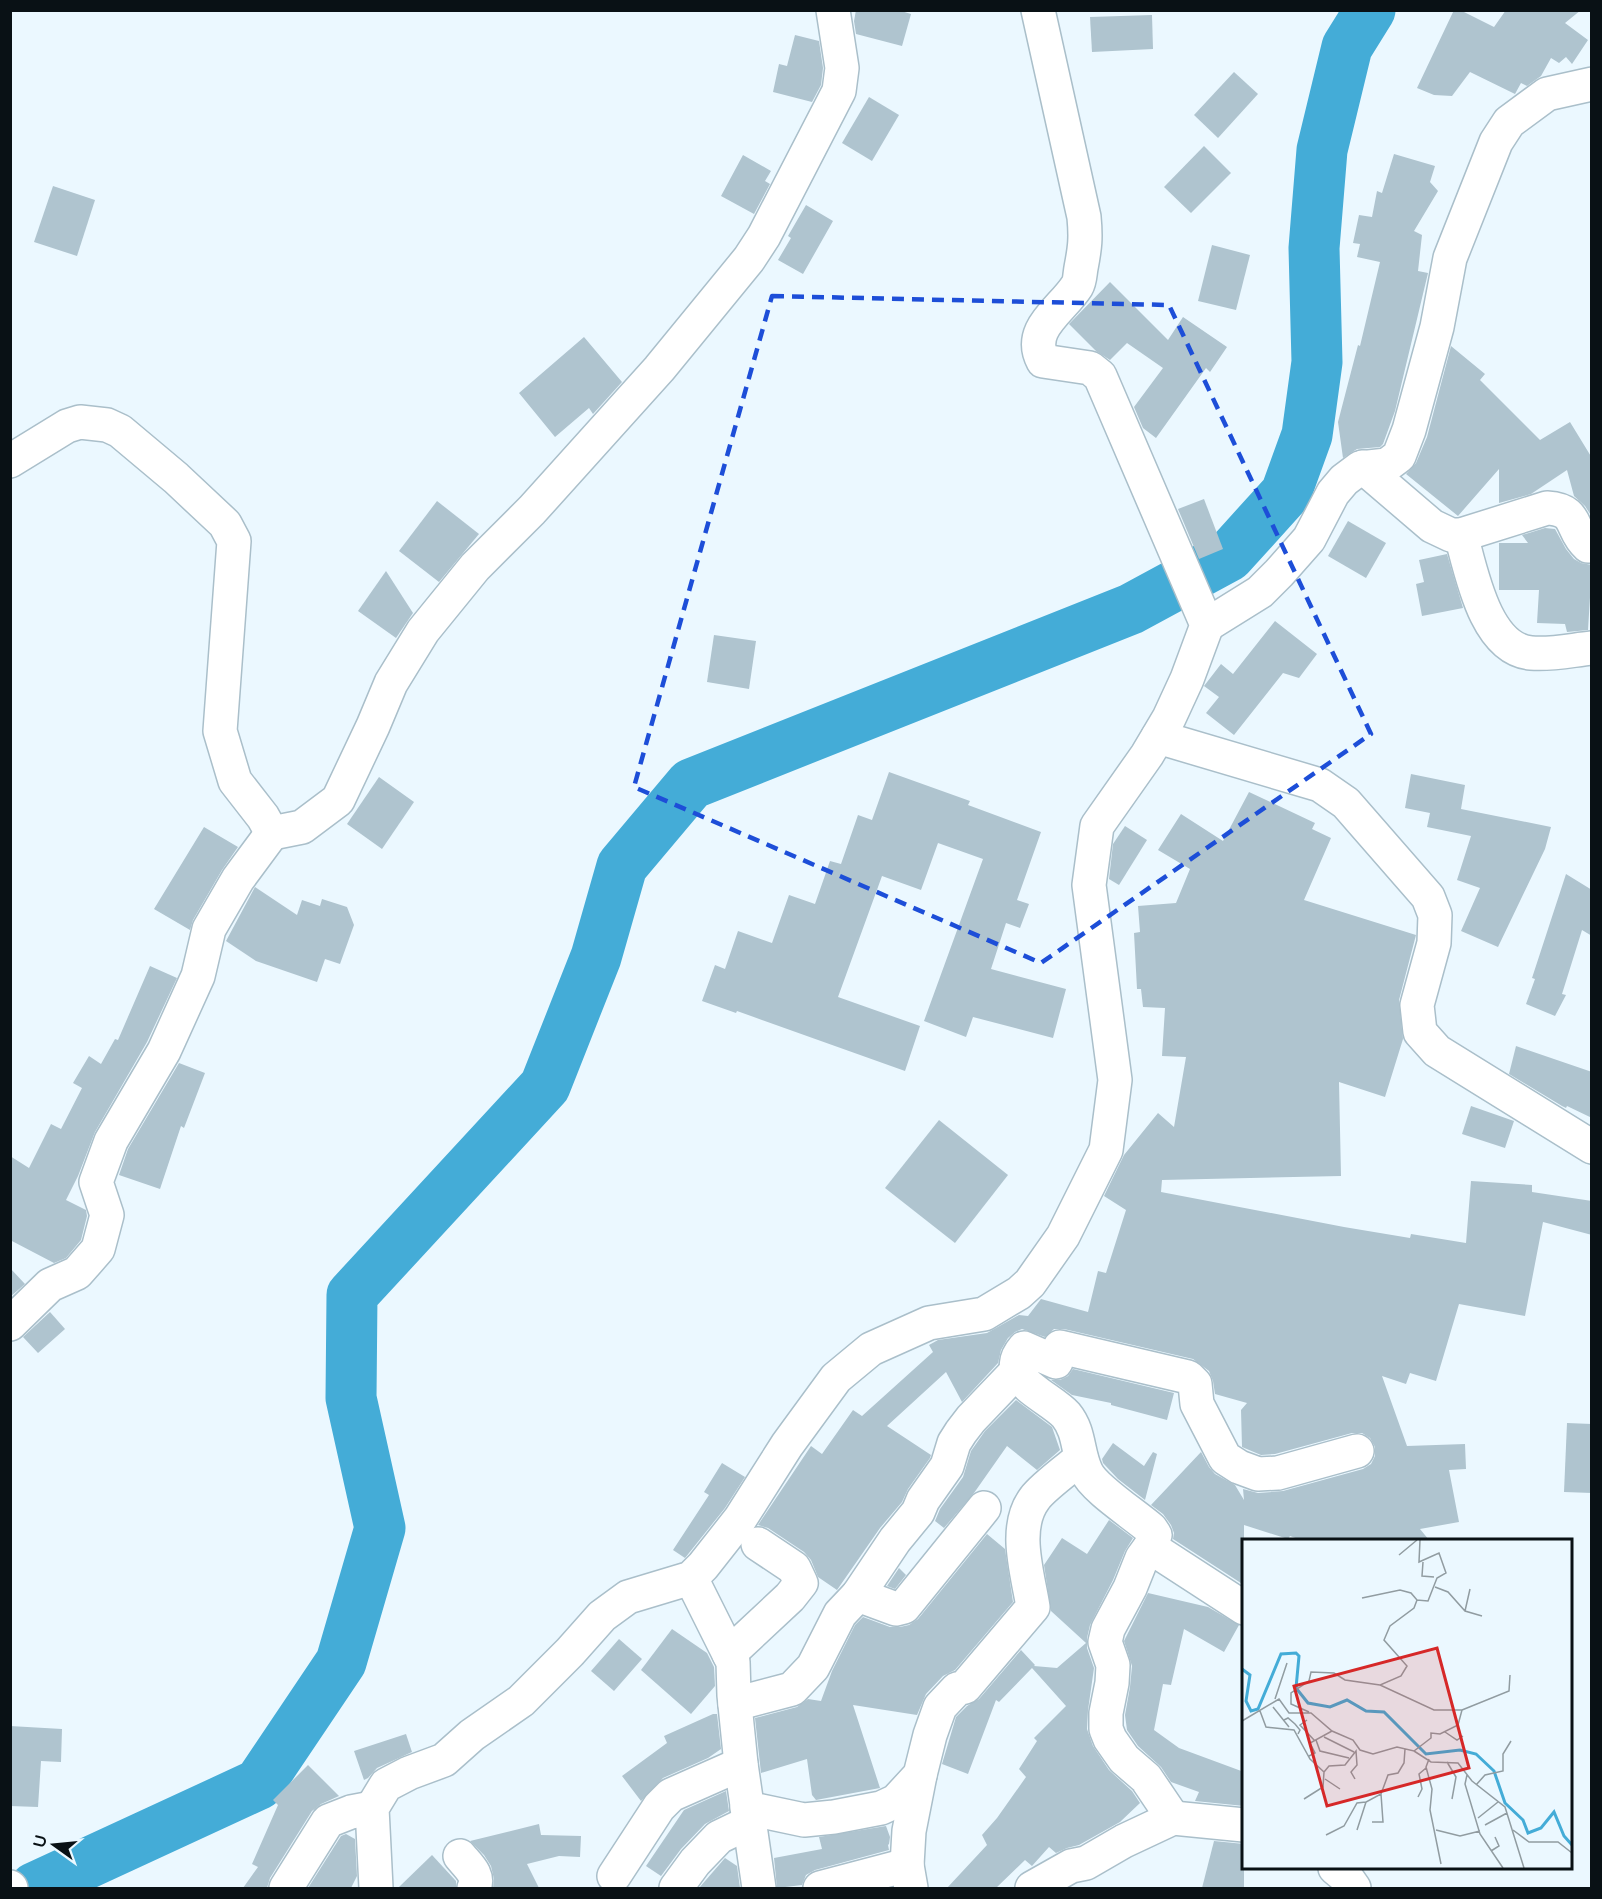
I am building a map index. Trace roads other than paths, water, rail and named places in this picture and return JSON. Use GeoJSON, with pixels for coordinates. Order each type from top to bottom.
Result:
{"type":"FeatureCollection","features":[{"type":"Feature","properties":{"kind":"street"},"geometry":{"type":"LineString","coordinates":[[10,1324],[50,1285],[77,1274],[99,1249],[107,1215],[96,1182],[111,1142],[165,1051],[198,976],[209,929],[238,879],[272,832],[302,827],[338,800],[391,683],[423,631],[475,567],[532,510],[659,369],[749,260],[764,236],[838,91],[842,68],[833,10]]}},
{"type":"Feature","properties":{"kind":"street"},"geometry":{"type":"LineString","coordinates":[[376,1888],[372,1808],[387,1785],[409,1773],[444,1760],[472,1735],[521,1701],[602,1616],[628,1597],[691,1578],[740,1519],[787,1445],[836,1378],[871,1349],[929,1323],[984,1314],[1019,1293],[1030,1283],[1063,1236],[1106,1150],[1115,1080],[1089,885],[1097,826],[1147,755],[1169,718],[1187,679],[1204,617],[1100,376],[1090,368],[1043,361],[1039,354],[1039,335],[1043,326],[1078,284],[1086,244],[1084,217],[1038,10]]}},
{"type":"Feature","properties":{"kind":"street"},"geometry":{"type":"LineString","coordinates":[[1204,617],[1260,592],[1309,539],[1333,493],[1344,480],[1363,467],[1387,465],[1399,456],[1409,430],[1437,327],[1450,258],[1496,142],[1509,122],[1547,94],[1592,84]]}},
{"type":"Feature","properties":{"kind":"street"},"geometry":{"type":"LineString","coordinates":[[10,460],[67,426],[80,422],[107,425],[120,430],[225,524],[234,541],[220,731],[235,781],[272,832]]}},
{"type":"Feature","properties":{"kind":"street"},"geometry":{"type":"LineString","coordinates":[[1363,467],[1432,526],[1451,535],[1461,536],[1547,508],[1558,508],[1573,518],[1580,539],[1588,546],[1592,546]]}},
{"type":"Feature","properties":{"kind":"street"},"geometry":{"type":"LineString","coordinates":[[1461,536],[1480,602],[1498,632],[1512,646],[1529,653],[1548,654],[1592,648]]}},
{"type":"Feature","properties":{"kind":"street"},"geometry":{"type":"LineString","coordinates":[[1158,737],[1320,784],[1346,803],[1428,897],[1435,915],[1434,943],[1418,1005],[1420,1032],[1437,1051],[1592,1147]]}},
{"type":"Feature","properties":{"kind":"street"},"geometry":{"type":"LineString","coordinates":[[735,1704],[792,1689],[813,1667],[840,1614],[858,1596],[895,1540],[918,1512],[923,1500],[947,1466],[954,1443],[970,1419],[1016,1372],[1016,1359],[1024,1348],[1056,1362],[1060,1347],[1188,1377],[1196,1384],[1197,1404],[1225,1458],[1239,1467],[1258,1474],[1278,1473],[1357,1451]]}},
{"type":"Feature","properties":{"kind":"street"},"geometry":{"type":"LineString","coordinates":[[1016,1372],[1065,1414],[1077,1434],[1081,1458],[1092,1481],[1151,1529],[1155,1536],[1108,1629],[1105,1642],[1110,1654],[1112,1674],[1106,1729],[1119,1753],[1146,1778],[1173,1818]]}},
{"type":"Feature","properties":{"kind":"street"},"geometry":{"type":"LineString","coordinates":[[820,1888],[909,1877],[909,1831],[930,1735],[940,1707],[957,1689],[965,1687],[1033,1608],[1022,1535],[1026,1516],[1035,1498],[1081,1458]]}},
{"type":"Feature","properties":{"kind":"street"},"geometry":{"type":"LineString","coordinates":[[858,1596],[896,1609],[904,1607],[984,1508]]}},
{"type":"Feature","properties":{"kind":"street"},"geometry":{"type":"LineString","coordinates":[[729,1654],[801,1583],[794,1568],[758,1544]]}},
{"type":"Feature","properties":{"kind":"street"},"geometry":{"type":"LineString","coordinates":[[1150,1547],[1242,1607]]}},
{"type":"Feature","properties":{"kind":"street"},"geometry":{"type":"LineString","coordinates":[[691,1578],[733,1662],[741,1764],[759,1888]]}},
{"type":"Feature","properties":{"kind":"street"},"geometry":{"type":"LineString","coordinates":[[614,1876],[659,1807],[671,1795],[741,1764]]}},
{"type":"Feature","properties":{"kind":"street"},"geometry":{"type":"LineString","coordinates":[[676,1888],[694,1862],[719,1837],[747,1816],[804,1820],[881,1808],[896,1801],[920,1775]]}},
{"type":"Feature","properties":{"kind":"street"},"geometry":{"type":"LineString","coordinates":[[291,1887],[328,1821],[344,1814],[372,1808]]}},
{"type":"Feature","properties":{"kind":"street"},"geometry":{"type":"LineString","coordinates":[[1032,1888],[1071,1866],[1086,1863],[1124,1841],[1173,1818],[1242,1825]]}},
{"type":"Feature","properties":{"kind":"street"},"geometry":{"type":"LineString","coordinates":[[460,1856],[475,1874],[474,1888]]}},
{"type":"Feature","properties":{"kind":"street"},"geometry":{"type":"LineString","coordinates":[[1336,1869],[1354,1888]]}},
{"type":"Feature","properties":{"kind":"waterway"},"geometry":{"type":"LineString","coordinates":[[34,1888],[259,1784],[341,1662],[380,1528],[351,1398],[352,1295],[545,1086],[596,957],[622,866],[691,784],[1131,609],[1229,556],[1286,493],[1307,435],[1317,362],[1314,248],[1322,150],[1347,47],[1370,10]]}}]}
